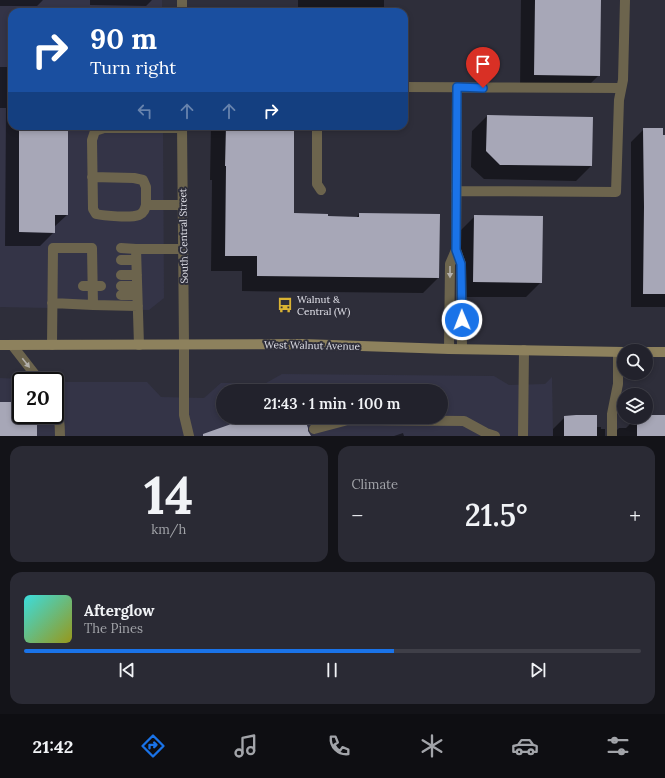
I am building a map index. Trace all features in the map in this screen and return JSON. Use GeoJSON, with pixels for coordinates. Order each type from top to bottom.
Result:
{"type":"FeatureCollection","features":[{"type":"Feature","properties":{"kind":"main road","name":"West Walnut Avenue"},"geometry":{"type":"LineString","coordinates":[[0,345],[302,344],[450,349],[617,352]]}},
{"type":"Feature","properties":{"kind":"main road"},"geometry":{"type":"LineString","coordinates":[[653,352],[665,352]]}},
{"type":"Feature","properties":{"kind":"street"},"geometry":{"type":"LineString","coordinates":[[456,191],[616,192],[618,100],[623,80],[625,0]]}},
{"type":"Feature","properties":{"kind":"street"},"geometry":{"type":"LineString","coordinates":[[408,87],[621,88]]}},
{"type":"Feature","properties":{"kind":"street"},"geometry":{"type":"LineString","coordinates":[[457,87],[456,250],[461,264],[462,349]]}},
{"type":"Feature","properties":{"kind":"street"},"geometry":{"type":"LineString","coordinates":[[92,178],[134,178],[143,180],[146,187],[145,210],[140,214],[133,216],[102,216],[96,214],[93,209],[92,178],[92,140],[95,131],[98,130]]}},
{"type":"Feature","properties":{"kind":"street","name":"South Central Street"},"geometry":{"type":"LineString","coordinates":[[182,130],[184,415],[189,436]]}},
{"type":"Feature","properties":{"kind":"street"},"geometry":{"type":"LineString","coordinates":[[317,130],[317,184],[321,190]]}},
{"type":"Feature","properties":{"kind":"street"},"geometry":{"type":"LineString","coordinates":[[146,205],[183,205]]}},
{"type":"Feature","properties":{"kind":"street"},"geometry":{"type":"LineString","coordinates":[[52,345],[52,303],[57,286],[57,267],[53,248],[97,248],[94,279]]}},
{"type":"Feature","properties":{"kind":"street"},"geometry":{"type":"LineString","coordinates":[[121,248],[183,249]]}},
{"type":"Feature","properties":{"kind":"street"},"geometry":{"type":"LineString","coordinates":[[136,248],[139,345]]}},
{"type":"Feature","properties":{"kind":"street"},"geometry":{"type":"LineString","coordinates":[[450,349],[450,264],[456,250]]}},
{"type":"Feature","properties":{"kind":"street"},"geometry":{"type":"LineString","coordinates":[[121,260],[136,260]]}},
{"type":"Feature","properties":{"kind":"street"},"geometry":{"type":"LineString","coordinates":[[52,303],[94,279]]}},
{"type":"Feature","properties":{"kind":"street"},"geometry":{"type":"LineString","coordinates":[[94,279],[138,306]]}},
{"type":"Feature","properties":{"kind":"street"},"geometry":{"type":"LineString","coordinates":[[137,285],[121,285],[137,285]]}},
{"type":"Feature","properties":{"kind":"street"},"geometry":{"type":"LineString","coordinates":[[12,345],[33,372]]}},
{"type":"Feature","properties":{"kind":"street"},"geometry":{"type":"LineString","coordinates":[[523,436],[524,350]]}},
{"type":"Feature","properties":{"kind":"street"},"geometry":{"type":"LineString","coordinates":[[612,436],[612,414],[618,380]]}},
{"type":"Feature","properties":{"kind":"street"},"geometry":{"type":"LineString","coordinates":[[314,429],[348,420],[464,421],[486,433],[496,436]]}},
{"type":"Feature","properties":{"kind":"shaded area"},"geometry":{"type":"Polygon","coordinates":[[[0,0],[162,0],[162,8],[8,8],[8,130],[163,130],[164,298],[149,310],[0,307],[0,0]]]}},
{"type":"Feature","properties":{"kind":"shaded area"},"geometry":{"type":"Polygon","coordinates":[[[282,374],[494,376],[509,385],[545,384],[552,377],[553,436],[0,436],[0,378],[12,379],[12,424],[64,424],[64,381],[147,382],[161,397],[204,398],[216,387],[216,424],[448,424],[448,384],[220,384],[266,383],[282,374]]]}},
{"type":"Feature","properties":{"kind":"building"},"geometry":{"type":"Polygon","coordinates":[[[535,0],[601,0],[600,76],[534,75],[535,0]]]}},
{"type":"Feature","properties":{"kind":"building"},"geometry":{"type":"Polygon","coordinates":[[[487,115],[593,117],[592,166],[500,165],[486,151],[487,115]]]}},
{"type":"Feature","properties":{"kind":"building"},"geometry":{"type":"Polygon","coordinates":[[[643,128],[663,128],[663,135],[665,135],[665,294],[643,294],[643,128]]]}},
{"type":"Feature","properties":{"kind":"building"},"geometry":{"type":"Polygon","coordinates":[[[19,130],[68,130],[68,215],[55,215],[55,233],[19,232],[19,130]]]}},
{"type":"Feature","properties":{"kind":"building"},"geometry":{"type":"Polygon","coordinates":[[[226,130],[294,130],[294,213],[359,217],[359,213],[440,214],[439,278],[257,276],[257,256],[225,256],[226,130]]]}},
{"type":"Feature","properties":{"kind":"building"},"geometry":{"type":"Polygon","coordinates":[[[474,215],[543,216],[542,283],[473,282],[474,215]]]}},
{"type":"Feature","properties":{"kind":"building"},"geometry":{"type":"Polygon","coordinates":[[[0,402],[12,402],[12,424],[37,424],[37,436],[0,436],[0,402]]]}},
{"type":"Feature","properties":{"kind":"building"},"geometry":{"type":"Polygon","coordinates":[[[597,415],[597,436],[564,436],[564,416],[597,415]]]}},
{"type":"Feature","properties":{"kind":"building"},"geometry":{"type":"Polygon","coordinates":[[[653,415],[665,415],[665,436],[637,436],[637,424],[653,424],[653,415]]]}},
{"type":"Feature","properties":{"kind":"building"},"geometry":{"type":"Polygon","coordinates":[[[231,424],[307,424],[311,436],[203,436],[203,434],[231,424]]]}},
{"type":"Feature","properties":{"kind":"place","name":"Walnut & Central (W)"},"geometry":{"type":"Point","coordinates":[285,305]}},
{"type":"Feature","properties":{"kind":"route"},"geometry":{"type":"LineString","coordinates":[[462,320],[461,264],[456,250],[457,87],[483,88]]}}]}
